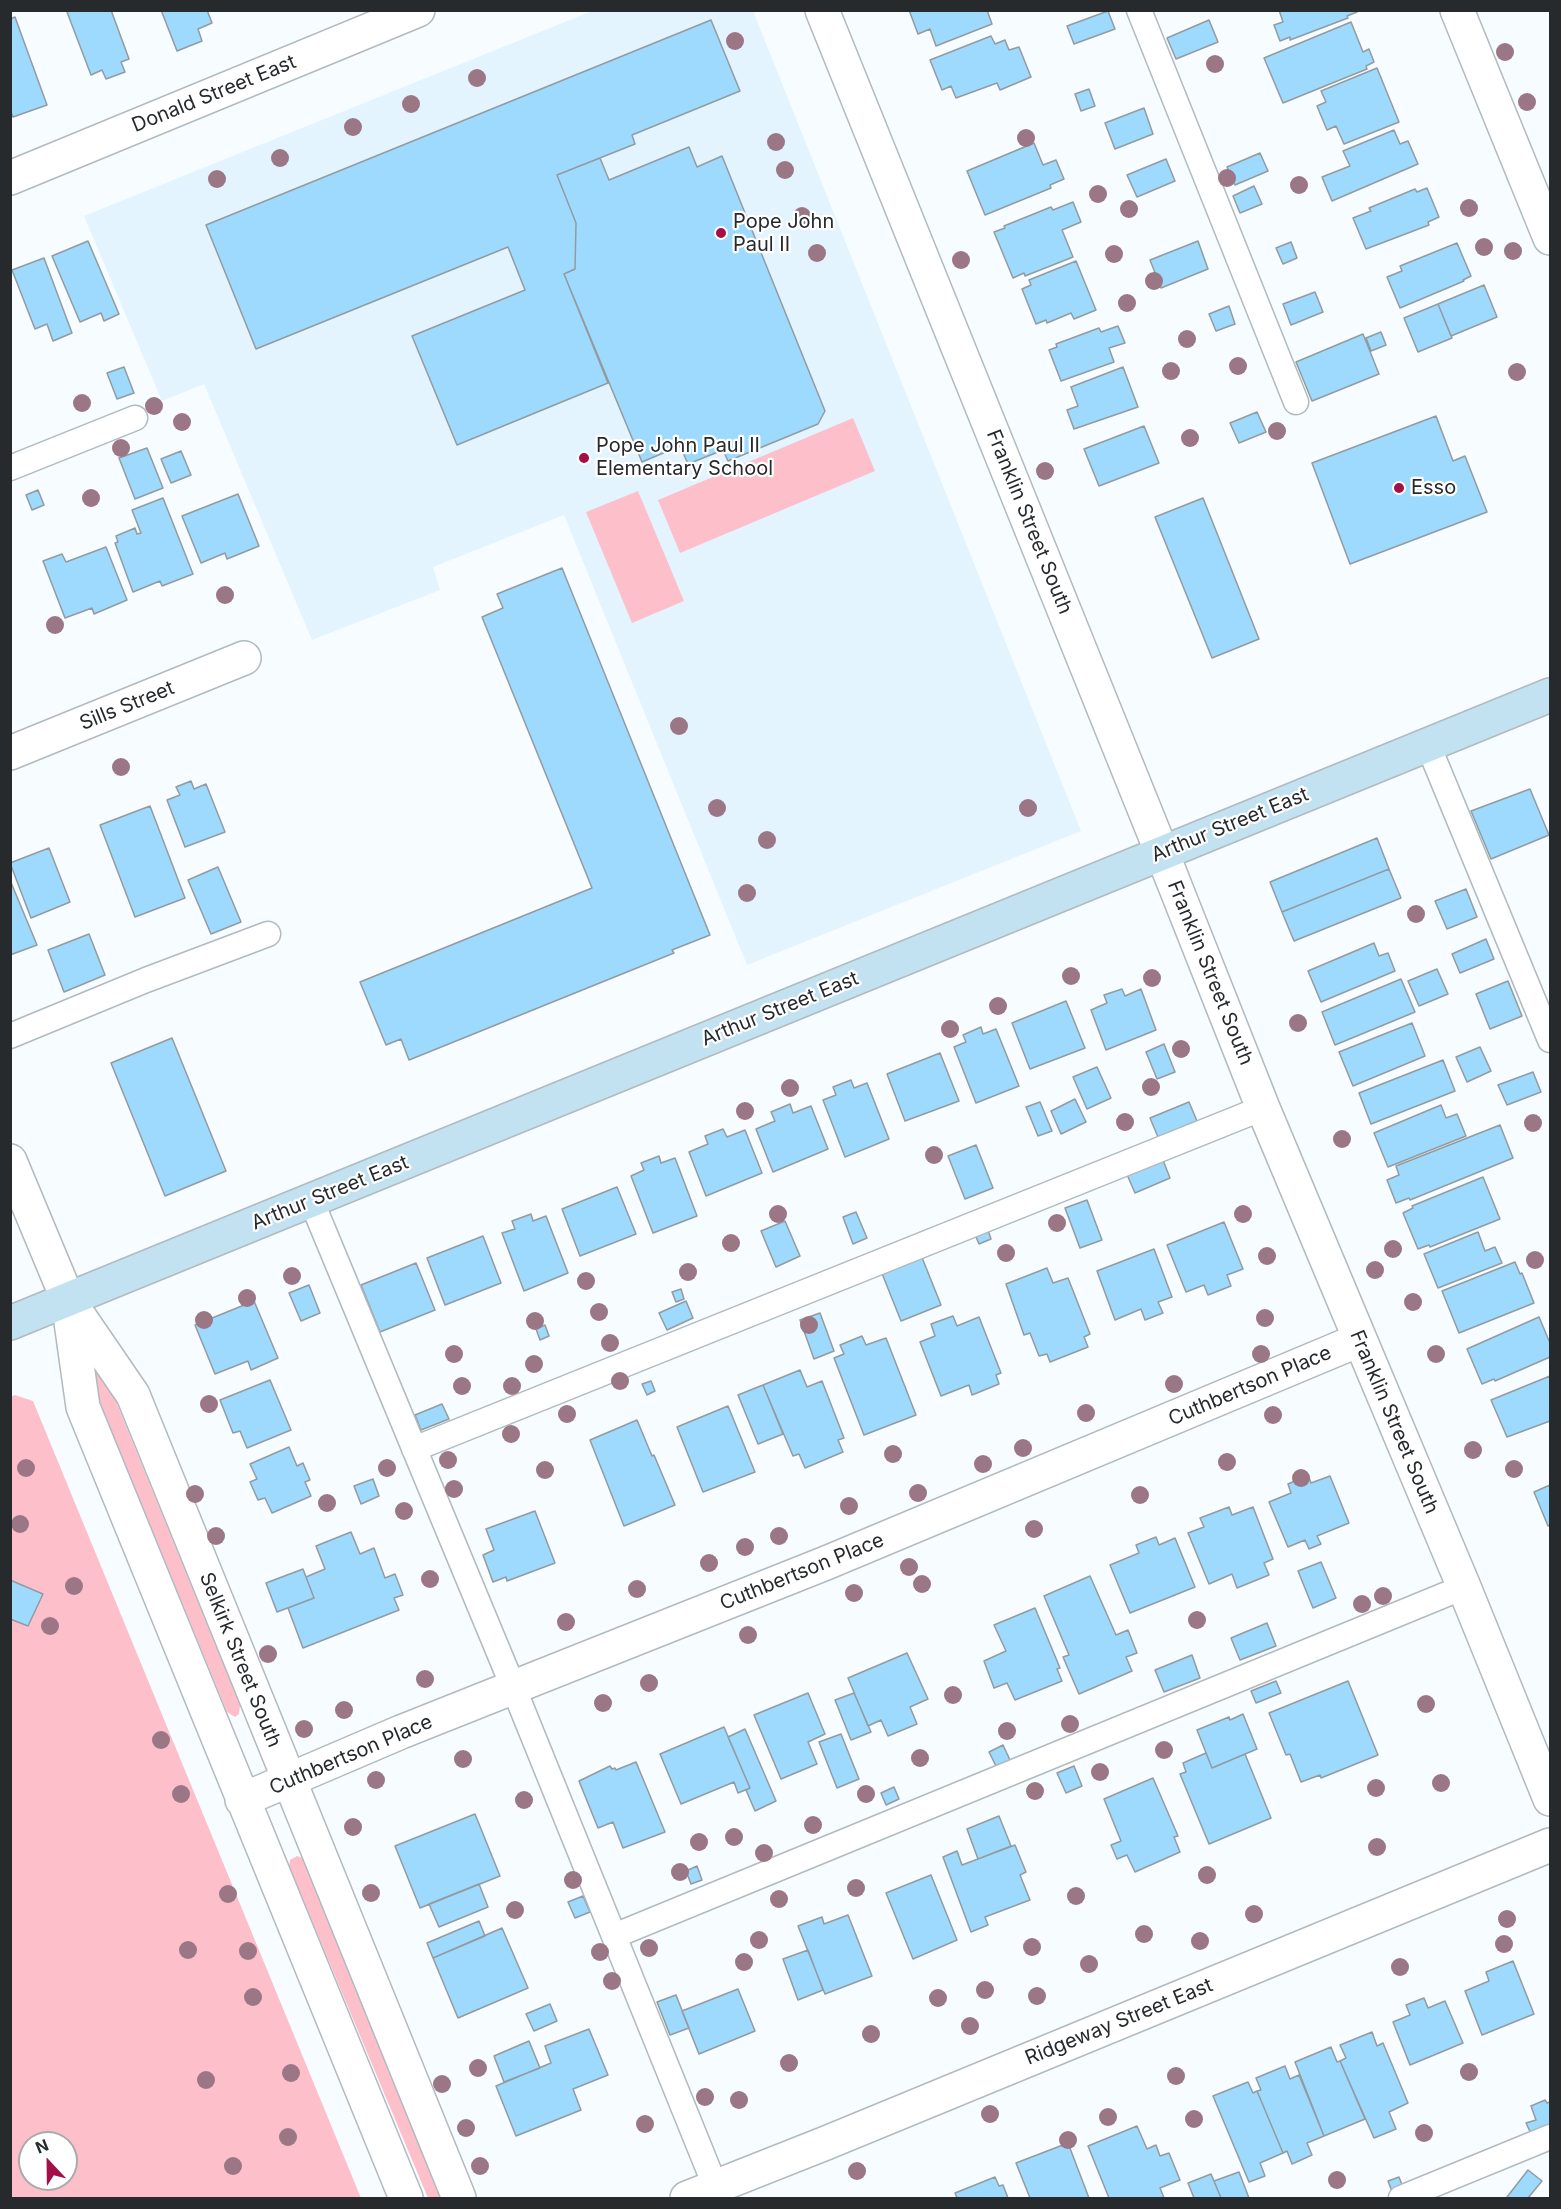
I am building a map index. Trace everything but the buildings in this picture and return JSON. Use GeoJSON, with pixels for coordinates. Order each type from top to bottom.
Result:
{"type":"FeatureCollection","features":[{"type":"Feature","properties":{"kind":"main road","name":"Arthur Street East"},"geometry":{"type":"LineString","coordinates":[[10,1323],[1551,695]]}},
{"type":"Feature","properties":{"kind":"street","name":"Donald Street East"},"geometry":{"type":"LineString","coordinates":[[10,178],[418,10]]}},
{"type":"Feature","properties":{"kind":"street","name":"Franklin Street South"},"geometry":{"type":"LineString","coordinates":[[822,10],[1263,1108],[1551,1799]]}},
{"type":"Feature","properties":{"kind":"street"},"geometry":{"type":"LineString","coordinates":[[1457,10],[1551,238]]}},
{"type":"Feature","properties":{"kind":"street","name":"Sills Street"},"geometry":{"type":"LineString","coordinates":[[10,753],[244,658]]}},
{"type":"Feature","properties":{"kind":"street","name":"Selkirk Street South"},"geometry":{"type":"LineString","coordinates":[[10,1161],[68,1300],[133,1395],[459,2199]]}},
{"type":"Feature","properties":{"kind":"street","name":"Selkirk Street South"},"geometry":{"type":"LineString","coordinates":[[68,1300],[83,1407],[406,2199]]}},
{"type":"Feature","properties":{"kind":"street","name":"Cuthbertson Place"},"geometry":{"type":"LineString","coordinates":[[242,1800],[401,1732],[826,1563],[1359,1340]]}},
{"type":"Feature","properties":{"kind":"street","name":"Ridgeway Street East"},"geometry":{"type":"LineString","coordinates":[[707,2195],[1551,1845]]}},
{"type":"Feature","properties":{"kind":"lane"},"geometry":{"type":"LineString","coordinates":[[1138,10],[1296,402]]}},
{"type":"Feature","properties":{"kind":"lane"},"geometry":{"type":"LineString","coordinates":[[10,468],[135,418]]}},
{"type":"Feature","properties":{"kind":"lane"},"geometry":{"type":"LineString","coordinates":[[1428,745],[1551,1040]]}},
{"type":"Feature","properties":{"kind":"lane"},"geometry":{"type":"LineString","coordinates":[[10,1036],[268,934]]}},
{"type":"Feature","properties":{"kind":"lane"},"geometry":{"type":"LineString","coordinates":[[414,1449],[1263,1108]]}},
{"type":"Feature","properties":{"kind":"lane"},"geometry":{"type":"LineString","coordinates":[[311,1200],[614,1936],[707,2195]]}},
{"type":"Feature","properties":{"kind":"lane"},"geometry":{"type":"LineString","coordinates":[[614,1936],[1464,1587]]}},
{"type":"Feature","properties":{"kind":"lane"},"geometry":{"type":"LineString","coordinates":[[1401,2199],[1551,2137]]}},
{"type":"Feature","properties":{"kind":"shaded area","name":"Pope John Paul II Elementary School"},"geometry":{"type":"Polygon","coordinates":[[[592,11],[753,11],[1081,831],[747,965],[564,515],[433,567],[440,590],[312,640],[204,384],[162,401],[84,216],[592,11]]]}},
{"type":"Feature","properties":{"kind":"shaded area"},"geometry":{"type":"Polygon","coordinates":[[[853,418],[875,471],[680,553],[658,500],[853,418]]]}},
{"type":"Feature","properties":{"kind":"shaded area"},"geometry":{"type":"Polygon","coordinates":[[[638,491],[684,601],[632,623],[586,512],[638,491]]]}},
{"type":"Feature","properties":{"kind":"shaded area"},"geometry":{"type":"Polygon","coordinates":[[[100,1370],[104,1372],[240,1705],[239,1714],[235,1717],[227,1712],[92,1384],[92,1374],[100,1370]]]}},
{"type":"Feature","properties":{"kind":"shaded area"},"geometry":{"type":"Polygon","coordinates":[[[15,1395],[33,1401],[361,2198],[11,2198],[10,1397],[15,1395]]]}},
{"type":"Feature","properties":{"kind":"shaded area"},"geometry":{"type":"Polygon","coordinates":[[[297,1856],[303,1858],[308,1867],[441,2198],[428,2198],[289,1866],[290,1860],[297,1856]]]}},
{"type":"Feature","properties":{"kind":"place","name":"Pope John Paul II"},"geometry":{"type":"Point","coordinates":[721,233]}},
{"type":"Feature","properties":{"kind":"place","name":"Pope John Paul II Elementary School"},"geometry":{"type":"Point","coordinates":[584,458]}},
{"type":"Feature","properties":{"kind":"place","name":"Esso"},"geometry":{"type":"Point","coordinates":[1399,488]}}]}
